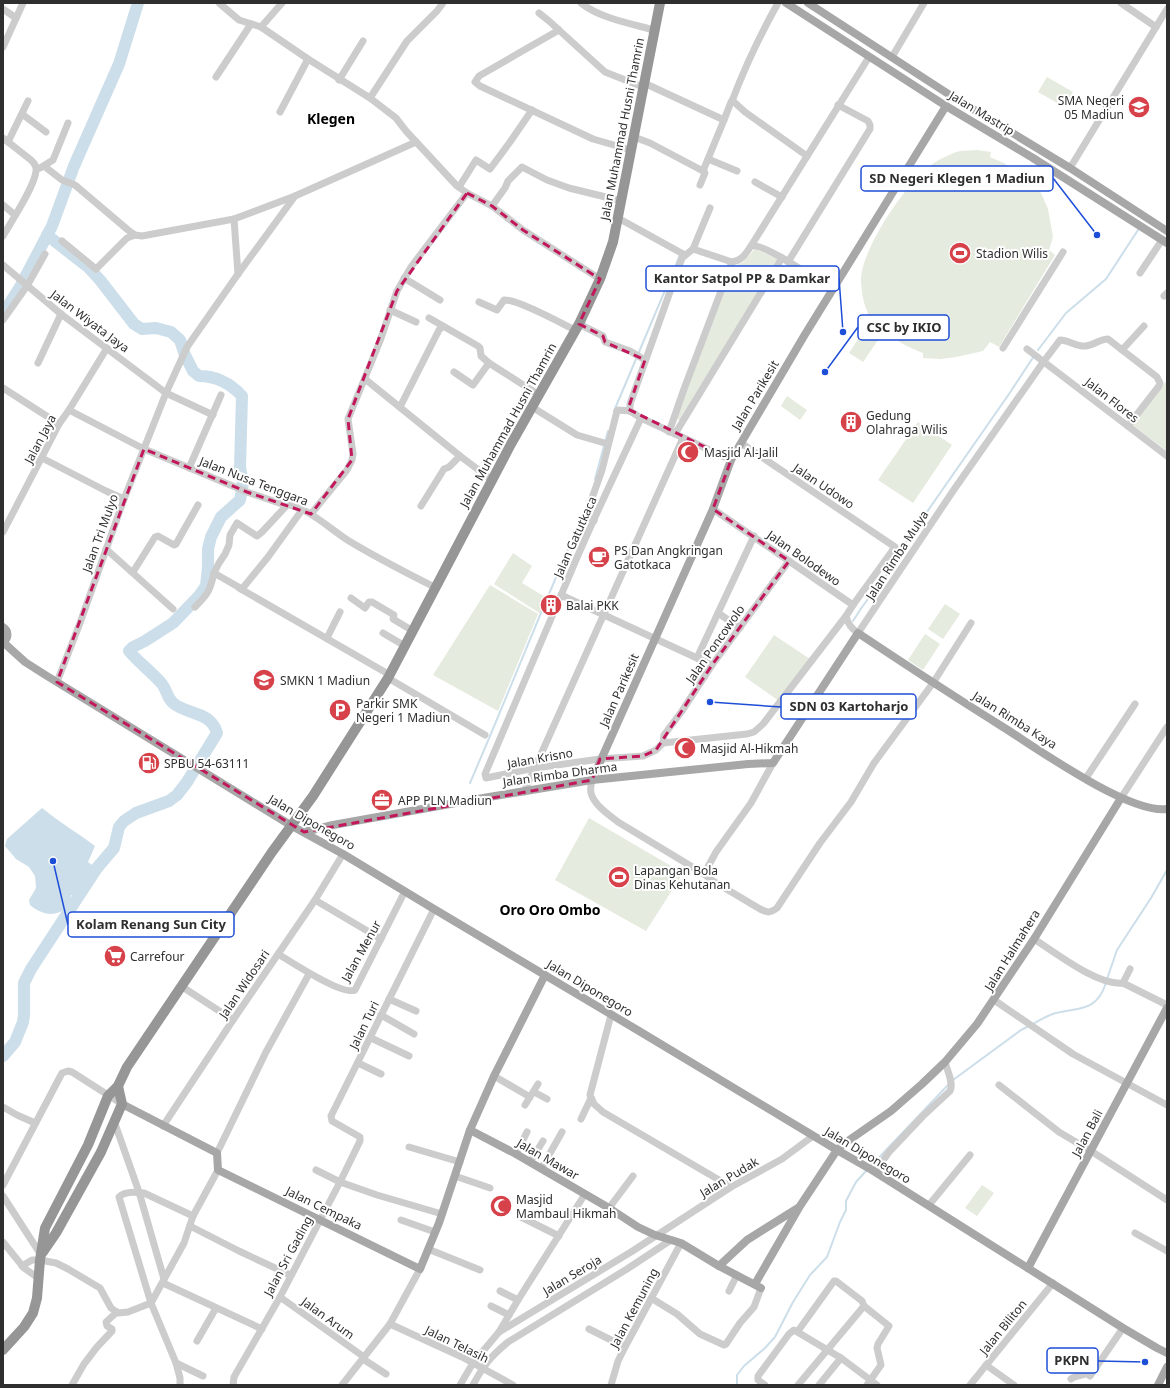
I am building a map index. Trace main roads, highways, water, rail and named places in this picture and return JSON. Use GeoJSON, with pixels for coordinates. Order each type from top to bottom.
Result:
{"type":"FeatureCollection","features":[{"type":"Feature","properties":{"kind":"highway","name":"Jalan Muhammad Husni Thamrin"},"geometry":{"type":"LineString","coordinates":[[40,1258],[46,1228],[88,1145],[108,1096],[118,1086],[127,1067],[181,986],[350,740],[406,646],[492,480],[577,327],[600,279],[611,248],[622,201],[660,3]]}},
{"type":"Feature","properties":{"kind":"highway"},"geometry":{"type":"LineString","coordinates":[[3,1350],[24,1327],[33,1313],[37,1298],[40,1258],[56,1233],[97,1159],[122,1104],[118,1086]]}},
{"type":"Feature","properties":{"kind":"main road","name":"Jalan Mastrip"},"geometry":{"type":"LineString","coordinates":[[786,3],[946,106],[1033,158],[1164,242]]}},
{"type":"Feature","properties":{"kind":"main road","name":"Jalan Mastrip"},"geometry":{"type":"LineString","coordinates":[[809,4],[1070,168],[1167,231]]}},
{"type":"Feature","properties":{"kind":"main road"},"geometry":{"type":"LineString","coordinates":[[802,13],[809,4]]}},
{"type":"Feature","properties":{"kind":"main road","name":"Jalan Parikesit"},"geometry":{"type":"LineString","coordinates":[[592,780],[600,759],[713,509],[731,460],[832,290],[946,106]]}},
{"type":"Feature","properties":{"kind":"main road"},"geometry":{"type":"LineString","coordinates":[[3,627],[6,629],[8,635],[3,642]]}},
{"type":"Feature","properties":{"kind":"main road","name":"Jalan Rimba Kaya"},"geometry":{"type":"LineString","coordinates":[[858,633],[933,683],[1086,778],[1121,798],[1148,808],[1167,809]]}},
{"type":"Feature","properties":{"kind":"main road","name":"Jalan Rimba Mulya"},"geometry":{"type":"LineString","coordinates":[[773,763],[858,633]]}},
{"type":"Feature","properties":{"kind":"main road","name":"Jalan Diponegoro"},"geometry":{"type":"LineString","coordinates":[[3,642],[25,662],[292,826],[343,854],[836,1150],[874,1171],[1123,1328],[1167,1353]]}},
{"type":"Feature","properties":{"kind":"main road","name":"Jalan Rimba Dharma"},"geometry":{"type":"LineString","coordinates":[[304,832],[334,825],[489,797],[592,780],[748,764],[773,763]]}},
{"type":"Feature","properties":{"kind":"main road","name":"Jalan Halmahera"},"geometry":{"type":"LineString","coordinates":[[836,1150],[896,1107],[945,1062],[973,1030],[1034,939],[1121,798]]}},
{"type":"Feature","properties":{"kind":"main road"},"geometry":{"type":"LineString","coordinates":[[470,1130],[494,1076],[545,975]]}},
{"type":"Feature","properties":{"kind":"main road","name":"Jalan Bali"},"geometry":{"type":"LineString","coordinates":[[1028,1268],[1092,1151],[1167,1008]]}},
{"type":"Feature","properties":{"kind":"main road","name":"Jalan Cempaka"},"geometry":{"type":"LineString","coordinates":[[122,1104],[217,1153],[218,1170],[420,1269],[442,1214],[470,1130]]}},
{"type":"Feature","properties":{"kind":"main road","name":"Jalan Mawar"},"geometry":{"type":"LineString","coordinates":[[470,1130],[530,1162],[609,1208],[638,1227],[655,1235],[681,1243],[719,1266],[758,1286],[800,1206]]}},
{"type":"Feature","properties":{"kind":"main road"},"geometry":{"type":"LineString","coordinates":[[719,1266],[747,1240],[800,1206],[836,1150]]}},
{"type":"Feature","properties":{"kind":"main road"},"geometry":{"type":"LineString","coordinates":[[1158,1385],[1167,1367]]}},
{"type":"Feature","properties":{"kind":"water"},"geometry":{"type":"Polygon","coordinates":[[[42,808],[95,846],[88,862],[92,865],[80,884],[79,887],[81,890],[76,897],[71,895],[68,907],[58,913],[53,914],[44,913],[30,905],[29,900],[36,888],[35,876],[29,867],[16,859],[5,846],[7,839],[42,808]]]}},
{"type":"Feature","properties":{"kind":"waterway"},"geometry":{"type":"LineString","coordinates":[[3,314],[20,287],[52,226],[74,166],[119,64],[138,3]]}},
{"type":"Feature","properties":{"kind":"waterway"},"geometry":{"type":"LineString","coordinates":[[1038,350],[1066,313],[1106,279],[1138,230]]}},
{"type":"Feature","properties":{"kind":"waterway"},"geometry":{"type":"LineString","coordinates":[[3,1056],[15,1042],[23,1022],[24,983],[31,969],[97,868],[114,848],[119,827],[124,821],[136,813],[169,801],[177,795],[187,782],[217,733],[210,721],[173,703],[162,684],[129,651],[133,647],[173,623],[199,596],[206,586],[208,549],[211,537],[221,517],[240,500],[243,484],[240,467],[242,396],[233,387],[223,381],[212,377],[199,376],[193,371],[180,340],[171,332],[156,328],[142,329],[134,324],[88,267],[47,235]]}},
{"type":"Feature","properties":{"kind":"waterway"},"geometry":{"type":"LineString","coordinates":[[614,411],[680,255]]}},
{"type":"Feature","properties":{"kind":"waterway"},"geometry":{"type":"LineString","coordinates":[[853,621],[894,565],[906,542],[1034,356]]}},
{"type":"Feature","properties":{"kind":"waterway"},"geometry":{"type":"LineString","coordinates":[[595,479],[608,431]]}},
{"type":"Feature","properties":{"kind":"waterway"},"geometry":{"type":"LineString","coordinates":[[470,783],[584,513]]}},
{"type":"Feature","properties":{"kind":"waterway"},"geometry":{"type":"LineString","coordinates":[[1107,979],[1117,950],[1151,898],[1167,870]]}},
{"type":"Feature","properties":{"kind":"waterway"},"geometry":{"type":"LineString","coordinates":[[1033,1024],[1053,1014],[1087,1007],[1097,999],[1106,983]]}},
{"type":"Feature","properties":{"kind":"waterway"},"geometry":{"type":"LineString","coordinates":[[953,1080],[1021,1030],[1029,1026]]}},
{"type":"Feature","properties":{"kind":"waterway"},"geometry":{"type":"LineString","coordinates":[[870,1167],[948,1085]]}},
{"type":"Feature","properties":{"kind":"waterway"},"geometry":{"type":"LineString","coordinates":[[737,1385],[737,1375],[744,1366],[765,1348],[775,1337],[793,1302],[810,1275],[827,1257],[846,1210],[846,1201],[856,1182],[867,1170]]}},
{"type":"Feature","properties":{"kind":"place","name":"SMA Negeri 05 Madiun"},"geometry":{"type":"Point","coordinates":[1139,107]}},
{"type":"Feature","properties":{"kind":"place","name":"SD Negeri Klegen 1 Madiun"},"geometry":{"type":"Point","coordinates":[1097,235]}},
{"type":"Feature","properties":{"kind":"place","name":"Stadion Wilis"},"geometry":{"type":"Point","coordinates":[960,253]}},
{"type":"Feature","properties":{"kind":"place","name":"Kantor Satpol PP & Damkar"},"geometry":{"type":"Point","coordinates":[843,332]}},
{"type":"Feature","properties":{"kind":"place","name":"CSC by IKIO"},"geometry":{"type":"Point","coordinates":[825,372]}},
{"type":"Feature","properties":{"kind":"place","name":"Gedung Olahraga Wilis"},"geometry":{"type":"Point","coordinates":[851,422]}},
{"type":"Feature","properties":{"kind":"place","name":"Masjid Al-Jalil"},"geometry":{"type":"Point","coordinates":[688,452]}},
{"type":"Feature","properties":{"kind":"place","name":"PS Dan Angkringan Gatotkaca"},"geometry":{"type":"Point","coordinates":[599,557]}},
{"type":"Feature","properties":{"kind":"place","name":"Balai PKK"},"geometry":{"type":"Point","coordinates":[551,605]}},
{"type":"Feature","properties":{"kind":"place","name":"SMKN 1 Madiun"},"geometry":{"type":"Point","coordinates":[264,680]}},
{"type":"Feature","properties":{"kind":"place","name":"SDN 03 Kartoharjo"},"geometry":{"type":"Point","coordinates":[710,702]}},
{"type":"Feature","properties":{"kind":"place","name":"Parkir SMK Negeri 1 Madiun"},"geometry":{"type":"Point","coordinates":[340,710]}},
{"type":"Feature","properties":{"kind":"place","name":"Masjid Al-Hikmah"},"geometry":{"type":"Point","coordinates":[685,748]}},
{"type":"Feature","properties":{"kind":"place","name":"SPBU 54-63111"},"geometry":{"type":"Point","coordinates":[149,763]}},
{"type":"Feature","properties":{"kind":"place","name":"APP PLN Madiun"},"geometry":{"type":"Point","coordinates":[382,800]}},
{"type":"Feature","properties":{"kind":"place","name":"Kolam Renang Sun City"},"geometry":{"type":"Point","coordinates":[53,861]}},
{"type":"Feature","properties":{"kind":"place","name":"Lapangan Bola Dinas Kehutanan"},"geometry":{"type":"Point","coordinates":[619,877]}},
{"type":"Feature","properties":{"kind":"place","name":"Carrefour"},"geometry":{"type":"Point","coordinates":[115,956]}},
{"type":"Feature","properties":{"kind":"place","name":"Masjid Mambaul Hikmah"},"geometry":{"type":"Point","coordinates":[501,1206]}},
{"type":"Feature","properties":{"kind":"place","name":"PKPN"},"geometry":{"type":"Point","coordinates":[1145,1362]}},
{"type":"Feature","properties":{"kind":"district","name":"Klegen"},"geometry":{"type":"Point","coordinates":[331,118]}},
{"type":"Feature","properties":{"kind":"district","name":"Oro Oro Ombo"},"geometry":{"type":"Point","coordinates":[550,909]}}]}
